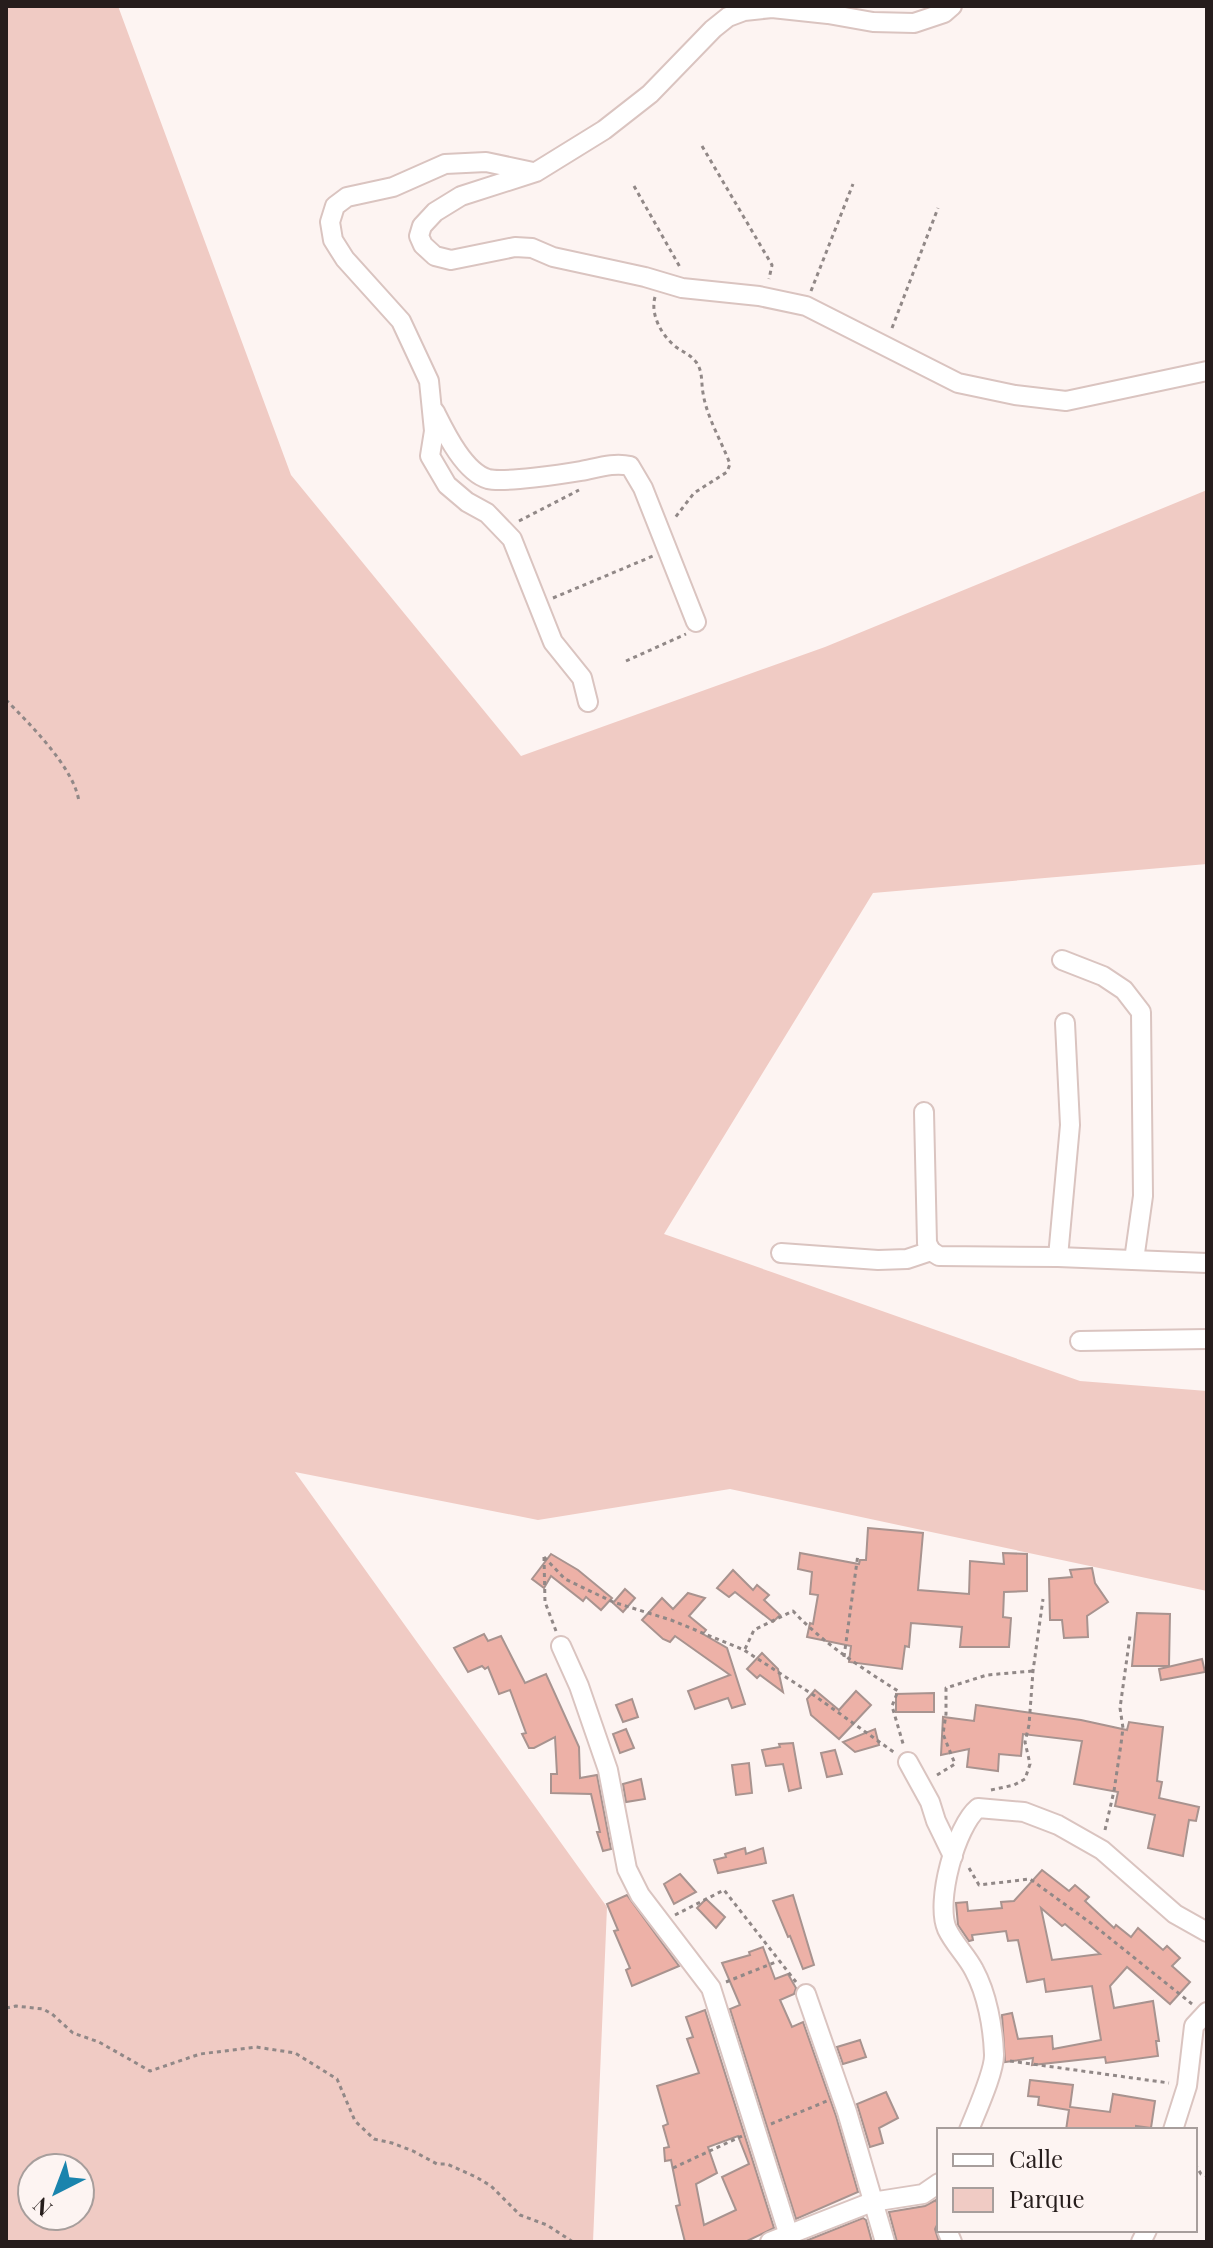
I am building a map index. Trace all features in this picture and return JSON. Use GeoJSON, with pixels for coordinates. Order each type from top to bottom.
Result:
{"type":"FeatureCollection","features":[{"type":"Feature","properties":{"kind":"street"},"geometry":{"type":"LineString","coordinates":[[952,6],[944,13],[914,23],[873,22],[772,8],[744,11],[728,17],[650,94],[604,130],[536,172],[461,196],[427,219],[419,236],[423,245],[435,256],[451,260],[515,247],[532,248],[553,257],[692,290],[759,296],[806,306],[958,383],[1015,395],[1066,401],[1207,371]]}},
{"type":"Feature","properties":{"kind":"street"},"geometry":{"type":"LineString","coordinates":[[536,172],[486,162],[445,164],[393,187],[347,197],[335,206],[330,222],[333,240],[345,259],[401,321],[429,381],[434,431],[430,456],[447,485],[467,502],[487,513],[512,539],[553,642],[582,678],[588,702]]}},
{"type":"Feature","properties":{"kind":"street"},"geometry":{"type":"LineString","coordinates":[[432,406],[450,441],[471,469],[488,479],[576,472],[621,464],[630,466],[643,488],[696,622]]}},
{"type":"Feature","properties":{"kind":"street"},"geometry":{"type":"LineString","coordinates":[[1062,960],[1103,976],[1124,990],[1141,1012],[1143,1196],[1134,1260]]}},
{"type":"Feature","properties":{"kind":"street"},"geometry":{"type":"LineString","coordinates":[[1058,1257],[1070,1125],[1065,1023]]}},
{"type":"Feature","properties":{"kind":"street"},"geometry":{"type":"LineString","coordinates":[[924,1112],[927,1243],[931,1251],[939,1256],[1207,1263]]}},
{"type":"Feature","properties":{"kind":"street"},"geometry":{"type":"LineString","coordinates":[[781,1253],[878,1260],[907,1259],[931,1251]]}},
{"type":"Feature","properties":{"kind":"street"},"geometry":{"type":"LineString","coordinates":[[1080,1341],[1207,1335]]}},
{"type":"Feature","properties":{"kind":"street"},"geometry":{"type":"LineString","coordinates":[[561,1646],[579,1686],[608,1770],[627,1869],[640,1895],[711,1988],[790,2238]]}},
{"type":"Feature","properties":{"kind":"street"},"geometry":{"type":"LineString","coordinates":[[908,1762],[930,1802],[953,1856]]}},
{"type":"Feature","properties":{"kind":"street"},"geometry":{"type":"LineString","coordinates":[[970,2128],[995,2059],[993,2038],[982,1987],[946,1927],[943,1902],[962,1829],[978,1808],[1024,1812],[1058,1825],[1102,1850],[1175,1914],[1207,1932]]}},
{"type":"Feature","properties":{"kind":"street"},"geometry":{"type":"LineString","coordinates":[[806,1994],[847,2112],[885,2242]]}},
{"type":"Feature","properties":{"kind":"street"},"geometry":{"type":"LineString","coordinates":[[1174,2128],[1187,2086],[1194,2026],[1206,2013]]}},
{"type":"Feature","properties":{"kind":"street"},"geometry":{"type":"LineString","coordinates":[[770,2242],[790,2238],[872,2202],[923,2194],[936,2185]]}},
{"type":"Feature","properties":{"kind":"path"},"geometry":{"type":"LineString","coordinates":[[702,146],[772,265],[770,278],[759,296]]}},
{"type":"Feature","properties":{"kind":"path"},"geometry":{"type":"LineString","coordinates":[[806,306],[853,184]]}},
{"type":"Feature","properties":{"kind":"path"},"geometry":{"type":"LineString","coordinates":[[634,186],[692,290]]}},
{"type":"Feature","properties":{"kind":"path"},"geometry":{"type":"LineString","coordinates":[[885,347],[938,208]]}},
{"type":"Feature","properties":{"kind":"path"},"geometry":{"type":"LineString","coordinates":[[539,607],[558,595],[666,546],[669,528],[684,504],[704,485],[727,472],[730,464],[703,396],[698,365],[689,354],[673,344],[659,326],[653,303],[659,282]]}},
{"type":"Feature","properties":{"kind":"path"},"geometry":{"type":"LineString","coordinates":[[506,533],[517,523],[588,486]]}},
{"type":"Feature","properties":{"kind":"path"},"geometry":{"type":"LineString","coordinates":[[626,661],[686,633],[696,622]]}},
{"type":"Feature","properties":{"kind":"path"},"geometry":{"type":"LineString","coordinates":[[6,700],[46,743],[70,775],[78,790],[79,802]]}},
{"type":"Feature","properties":{"kind":"path"},"geometry":{"type":"LineString","coordinates":[[844,1657],[858,1554]]}},
{"type":"Feature","properties":{"kind":"path"},"geometry":{"type":"LineString","coordinates":[[561,1646],[545,1602],[544,1557],[565,1579],[613,1602],[671,1620],[744,1650],[908,1762]]}},
{"type":"Feature","properties":{"kind":"path"},"geometry":{"type":"LineString","coordinates":[[978,1808],[981,1797],[987,1791],[1014,1785],[1025,1779],[1030,1764],[1025,1742],[1043,1599]]}},
{"type":"Feature","properties":{"kind":"path"},"geometry":{"type":"LineString","coordinates":[[744,1650],[754,1630],[793,1611],[844,1657],[898,1691],[892,1706],[908,1762]]}},
{"type":"Feature","properties":{"kind":"path"},"geometry":{"type":"LineString","coordinates":[[1102,1850],[1121,1744],[1123,1728],[1120,1708],[1130,1636]]}},
{"type":"Feature","properties":{"kind":"path"},"geometry":{"type":"LineString","coordinates":[[955,1764],[943,1734],[946,1688],[987,1675],[1033,1671]]}},
{"type":"Feature","properties":{"kind":"path"},"geometry":{"type":"LineString","coordinates":[[953,1856],[972,1870],[979,1885],[1030,1879],[1206,2013]]}},
{"type":"Feature","properties":{"kind":"path"},"geometry":{"type":"LineString","coordinates":[[669,1933],[673,1917],[724,1890],[806,1994]]}},
{"type":"Feature","properties":{"kind":"path"},"geometry":{"type":"LineString","coordinates":[[711,1988],[778,1961]]}},
{"type":"Feature","properties":{"kind":"path"},"geometry":{"type":"LineString","coordinates":[[6,2008],[43,2009],[73,2033],[99,2042],[150,2071],[200,2054],[256,2047],[295,2053],[337,2079],[355,2121],[374,2139],[392,2143],[437,2164],[447,2164],[476,2177],[491,2186],[520,2215],[547,2225],[573,2242]]}},
{"type":"Feature","properties":{"kind":"path"},"geometry":{"type":"LineString","coordinates":[[995,2059],[1187,2086]]}},
{"type":"Feature","properties":{"kind":"green space"},"geometry":{"type":"Polygon","coordinates":[[[6,6],[118,6],[291,475],[521,756],[825,647],[1207,490],[1207,864],[873,893],[664,1234],[1080,1381],[1207,1391],[1207,1591],[730,1489],[538,1520],[295,1472],[607,1907],[593,2242],[6,2242],[6,6]]]}},
{"type":"Feature","properties":{"kind":"building"},"geometry":{"type":"Polygon","coordinates":[[[868,1528],[923,1533],[918,1590],[969,1594],[970,1561],[1004,1564],[1003,1553],[1027,1554],[1027,1591],[1004,1592],[1003,1617],[1011,1618],[1009,1647],[960,1647],[962,1627],[911,1623],[909,1647],[905,1646],[902,1669],[849,1662],[851,1646],[807,1637],[810,1623],[813,1624],[818,1595],[810,1594],[812,1572],[798,1569],[800,1553],[859,1564],[860,1560],[866,1560],[868,1528]]]}},
{"type":"Feature","properties":{"kind":"building"},"geometry":{"type":"Polygon","coordinates":[[[551,1554],[578,1570],[612,1598],[601,1610],[586,1597],[583,1601],[551,1576],[544,1588],[532,1579],[551,1554]]]}},
{"type":"Feature","properties":{"kind":"building"},"geometry":{"type":"Polygon","coordinates":[[[1092,1568],[1095,1583],[1108,1602],[1087,1616],[1088,1637],[1064,1638],[1062,1620],[1050,1620],[1049,1579],[1072,1577],[1070,1570],[1092,1568]]]}},
{"type":"Feature","properties":{"kind":"building"},"geometry":{"type":"Polygon","coordinates":[[[733,1570],[753,1590],[757,1585],[769,1595],[764,1600],[780,1615],[773,1622],[735,1592],[729,1597],[717,1588],[733,1570]]]}},
{"type":"Feature","properties":{"kind":"building"},"geometry":{"type":"Polygon","coordinates":[[[625,1589],[635,1598],[623,1612],[613,1603],[625,1589]]]}},
{"type":"Feature","properties":{"kind":"building"},"geometry":{"type":"Polygon","coordinates":[[[688,1593],[705,1598],[689,1616],[706,1630],[703,1634],[727,1648],[745,1704],[732,1708],[728,1698],[695,1709],[688,1691],[730,1675],[675,1636],[670,1642],[663,1639],[642,1620],[662,1598],[673,1609],[688,1593]]]}},
{"type":"Feature","properties":{"kind":"building"},"geometry":{"type":"Polygon","coordinates":[[[1137,1613],[1170,1614],[1169,1666],[1132,1666],[1137,1613]]]}},
{"type":"Feature","properties":{"kind":"building"},"geometry":{"type":"Polygon","coordinates":[[[484,1634],[488,1641],[501,1636],[525,1683],[546,1674],[579,1747],[580,1778],[597,1775],[611,1849],[603,1851],[591,1794],[551,1793],[551,1774],[557,1774],[555,1737],[529,1748],[510,1690],[499,1694],[488,1667],[485,1669],[482,1666],[468,1672],[454,1648],[484,1634]]]}},
{"type":"Feature","properties":{"kind":"building"},"geometry":{"type":"Polygon","coordinates":[[[762,1653],[778,1669],[783,1692],[747,1669],[762,1653]]]}},
{"type":"Feature","properties":{"kind":"building"},"geometry":{"type":"Polygon","coordinates":[[[1202,1659],[1205,1672],[1161,1680],[1159,1669],[1202,1659]]]}},
{"type":"Feature","properties":{"kind":"building"},"geometry":{"type":"Polygon","coordinates":[[[815,1690],[839,1710],[856,1691],[871,1705],[839,1739],[811,1715],[807,1699],[815,1690]]]}},
{"type":"Feature","properties":{"kind":"building"},"geometry":{"type":"Polygon","coordinates":[[[934,1693],[934,1712],[896,1712],[896,1694],[934,1693]]]}},
{"type":"Feature","properties":{"kind":"building"},"geometry":{"type":"Polygon","coordinates":[[[632,1699],[638,1717],[623,1722],[616,1705],[632,1699]]]}},
{"type":"Feature","properties":{"kind":"building"},"geometry":{"type":"Polygon","coordinates":[[[976,1705],[1127,1730],[1129,1722],[1163,1727],[1157,1781],[1162,1782],[1159,1798],[1199,1807],[1196,1821],[1189,1820],[1183,1856],[1148,1848],[1155,1815],[1115,1806],[1118,1792],[1074,1784],[1082,1741],[1023,1734],[1021,1756],[999,1754],[998,1771],[967,1767],[969,1749],[941,1755],[943,1717],[974,1721],[976,1705]]]}},
{"type":"Feature","properties":{"kind":"building"},"geometry":{"type":"Polygon","coordinates":[[[626,1729],[634,1748],[620,1753],[613,1734],[626,1729]]]}},
{"type":"Feature","properties":{"kind":"building"},"geometry":{"type":"Polygon","coordinates":[[[875,1729],[879,1745],[855,1752],[843,1742],[875,1729]]]}},
{"type":"Feature","properties":{"kind":"building"},"geometry":{"type":"Polygon","coordinates":[[[793,1743],[801,1788],[789,1791],[783,1764],[766,1766],[762,1750],[793,1743]]]}},
{"type":"Feature","properties":{"kind":"building"},"geometry":{"type":"Polygon","coordinates":[[[835,1750],[842,1774],[827,1777],[821,1753],[835,1750]]]}},
{"type":"Feature","properties":{"kind":"building"},"geometry":{"type":"Polygon","coordinates":[[[749,1763],[752,1793],[736,1795],[732,1765],[749,1763]]]}},
{"type":"Feature","properties":{"kind":"building"},"geometry":{"type":"Polygon","coordinates":[[[641,1779],[645,1799],[626,1802],[623,1784],[641,1779]]]}},
{"type":"Feature","properties":{"kind":"building"},"geometry":{"type":"Polygon","coordinates":[[[745,1848],[746,1854],[763,1848],[766,1863],[718,1873],[714,1860],[745,1848]]]}},
{"type":"Feature","properties":{"kind":"building"},"geometry":{"type":"Polygon","coordinates":[[[1042,1870],[1069,1891],[1075,1885],[1089,1897],[1085,1901],[1114,1928],[1116,1925],[1131,1937],[1138,1928],[1163,1950],[1167,1946],[1180,1958],[1172,1966],[1190,1982],[1170,2004],[1127,1967],[1110,1986],[1114,2008],[1153,2001],[1158,2056],[1106,2063],[1105,2057],[1032,2065],[1033,2058],[1005,2062],[1002,2015],[1012,2013],[1018,2039],[1052,2036],[1053,2049],[1101,2040],[1092,1986],[1046,1992],[1044,1979],[1027,1982],[1018,1940],[1008,1941],[1006,1931],[972,1935],[973,1940],[969,1941],[958,1925],[956,1903],[967,1902],[968,1911],[1002,1908],[1001,1902],[1014,1901],[1042,1870]],[[1041,1908],[1052,1960],[1100,1954],[1065,1924],[1062,1926],[1041,1908]]]}},
{"type":"Feature","properties":{"kind":"building"},"geometry":{"type":"Polygon","coordinates":[[[680,1874],[696,1892],[674,1904],[664,1884],[680,1874]]]}},
{"type":"Feature","properties":{"kind":"building"},"geometry":{"type":"Polygon","coordinates":[[[627,1895],[679,1966],[632,1986],[626,1970],[630,1968],[614,1931],[618,1930],[607,1904],[627,1895]]]}},
{"type":"Feature","properties":{"kind":"building"},"geometry":{"type":"Polygon","coordinates":[[[793,1895],[814,1965],[803,1969],[773,1901],[793,1895]]]}},
{"type":"Feature","properties":{"kind":"building"},"geometry":{"type":"Polygon","coordinates":[[[706,1899],[725,1917],[716,1928],[697,1908],[706,1899]]]}},
{"type":"Feature","properties":{"kind":"building"},"geometry":{"type":"Polygon","coordinates":[[[763,1947],[775,1979],[788,1974],[796,1988],[794,1994],[780,2000],[792,2027],[803,2022],[836,2116],[858,2192],[796,2219],[730,2009],[740,2005],[722,1963],[750,1955],[749,1952],[763,1947]]]}},
{"type":"Feature","properties":{"kind":"building"},"geometry":{"type":"Polygon","coordinates":[[[705,2010],[774,2228],[745,2242],[685,2242],[676,2206],[680,2205],[671,2160],[665,2161],[664,2148],[669,2147],[663,2126],[668,2124],[657,2086],[699,2073],[687,2039],[693,2037],[686,2017],[705,2010]],[[738,2136],[708,2147],[717,2173],[696,2184],[704,2225],[736,2210],[722,2177],[749,2164],[738,2136]]]}},
{"type":"Feature","properties":{"kind":"building"},"geometry":{"type":"Polygon","coordinates":[[[860,2040],[866,2057],[843,2064],[837,2047],[860,2040]]]}},
{"type":"Feature","properties":{"kind":"building"},"geometry":{"type":"Polygon","coordinates":[[[1030,2080],[1073,2085],[1070,2107],[1110,2112],[1113,2094],[1155,2101],[1151,2128],[1066,2128],[1069,2110],[1038,2105],[1039,2097],[1028,2096],[1030,2080]]]}},
{"type":"Feature","properties":{"kind":"building"},"geometry":{"type":"Polygon","coordinates":[[[886,2092],[898,2118],[879,2128],[883,2143],[870,2147],[857,2104],[886,2092]]]}},
{"type":"Feature","properties":{"kind":"building"},"geometry":{"type":"Polygon","coordinates":[[[936,2200],[935,2229],[939,2242],[897,2242],[889,2212],[925,2206],[936,2200]]]}},
{"type":"Feature","properties":{"kind":"building"},"geometry":{"type":"Polygon","coordinates":[[[863,2218],[872,2242],[803,2242],[863,2218]]]}}]}
